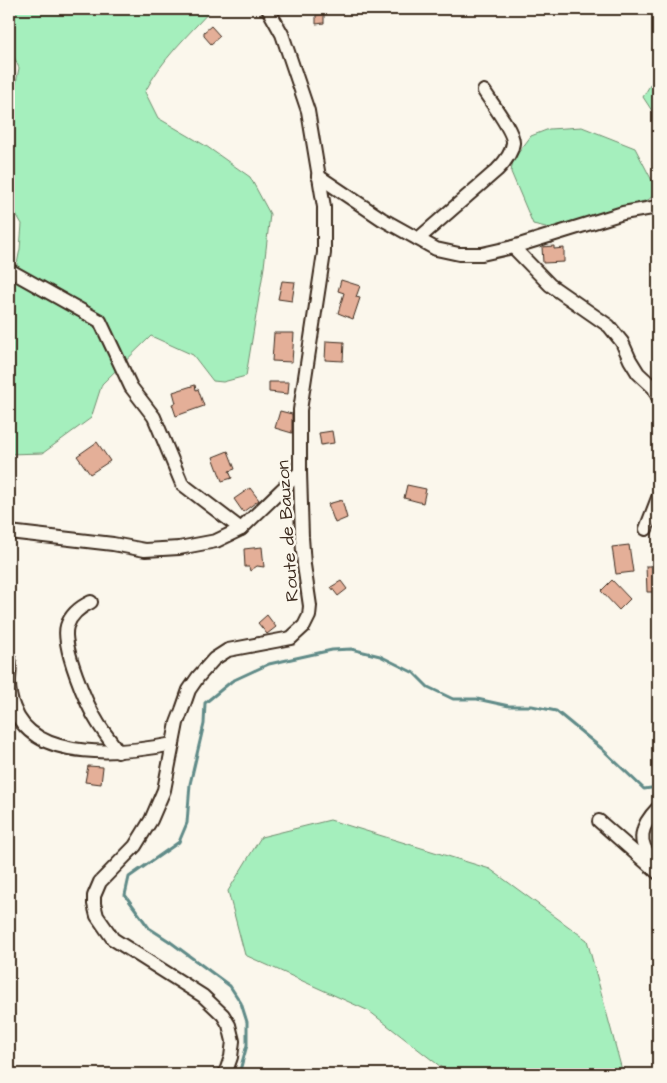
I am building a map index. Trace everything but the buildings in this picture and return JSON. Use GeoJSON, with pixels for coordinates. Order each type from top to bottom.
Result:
{"type":"FeatureCollection","features":[{"type":"Feature","properties":{"kind":"street","name":"Route de Bauzon"},"geometry":{"type":"LineString","coordinates":[[225,1074],[231,1056],[233,1041],[229,1025],[222,1015],[203,996],[113,939],[97,916],[94,896],[100,882],[135,846],[151,820],[164,790],[177,723],[189,690],[202,672],[214,659],[228,650],[290,638],[304,626],[309,616],[310,606],[304,565],[300,472],[300,410],[324,253],[324,207],[308,111],[282,34],[268,9]]}},
{"type":"Feature","properties":{"kind":"street"},"geometry":{"type":"LineString","coordinates":[[418,239],[497,170],[503,164],[511,148],[513,143],[511,134],[484,91]]}},
{"type":"Feature","properties":{"kind":"street"},"geometry":{"type":"LineString","coordinates":[[318,176],[382,219],[418,239],[436,248],[459,254],[482,254],[513,247],[624,213],[658,207]]}},
{"type":"Feature","properties":{"kind":"street"},"geometry":{"type":"LineString","coordinates":[[513,247],[550,285],[609,326],[622,342],[638,373],[654,388],[658,397]]}},
{"type":"Feature","properties":{"kind":"street"},"geometry":{"type":"LineString","coordinates":[[9,270],[100,321],[131,387],[154,417],[182,484],[241,530]]}},
{"type":"Feature","properties":{"kind":"street"},"geometry":{"type":"LineString","coordinates":[[9,532],[113,544],[144,550],[179,548],[216,541],[241,530],[300,472]]}},
{"type":"Feature","properties":{"kind":"street"},"geometry":{"type":"LineString","coordinates":[[646,529],[658,498]]}},
{"type":"Feature","properties":{"kind":"street"},"geometry":{"type":"LineString","coordinates":[[91,602],[79,608],[71,618],[66,628],[67,639],[73,662],[90,708],[118,752]]}},
{"type":"Feature","properties":{"kind":"street"},"geometry":{"type":"LineString","coordinates":[[9,659],[12,710],[27,730],[44,741],[79,750],[118,752],[173,744]]}},
{"type":"Feature","properties":{"kind":"street"},"geometry":{"type":"LineString","coordinates":[[658,808],[644,827],[641,838],[644,849],[658,864]]}},
{"type":"Feature","properties":{"kind":"street"},"geometry":{"type":"LineString","coordinates":[[599,821],[658,872]]}},
{"type":"Feature","properties":{"kind":"green space"},"geometry":{"type":"Polygon","coordinates":[[[12,9],[212,9],[167,59],[151,80],[145,92],[158,118],[206,146],[250,177],[270,214],[264,267],[246,376],[223,382],[213,381],[193,355],[151,336],[102,384],[91,418],[43,453],[9,454],[9,303],[20,249],[22,224],[9,202],[9,101],[13,98],[19,68],[9,46],[9,13],[12,9]]]}},
{"type":"Feature","properties":{"kind":"green space"},"geometry":{"type":"Polygon","coordinates":[[[658,72],[658,120],[643,97],[658,72]]]}},
{"type":"Feature","properties":{"kind":"green space"},"geometry":{"type":"Polygon","coordinates":[[[582,127],[635,148],[658,192],[648,200],[550,228],[533,224],[511,172],[513,160],[531,136],[549,129],[582,127]]]}},
{"type":"Feature","properties":{"kind":"green space"},"geometry":{"type":"Polygon","coordinates":[[[330,820],[490,869],[587,940],[623,1074],[450,1074],[369,1011],[245,955],[228,891],[261,837],[330,820]]]}},
{"type":"Feature","properties":{"kind":"waterway"},"geometry":{"type":"LineString","coordinates":[[239,1074],[247,1045],[247,1022],[241,1003],[230,986],[149,928],[125,895],[129,877],[179,842],[187,823],[190,784],[204,724],[205,703],[232,681],[269,664],[332,650],[351,649],[380,656],[414,673],[428,687],[453,699],[477,699],[509,706],[532,706],[556,711],[601,748],[644,789],[658,787]]}}]}
